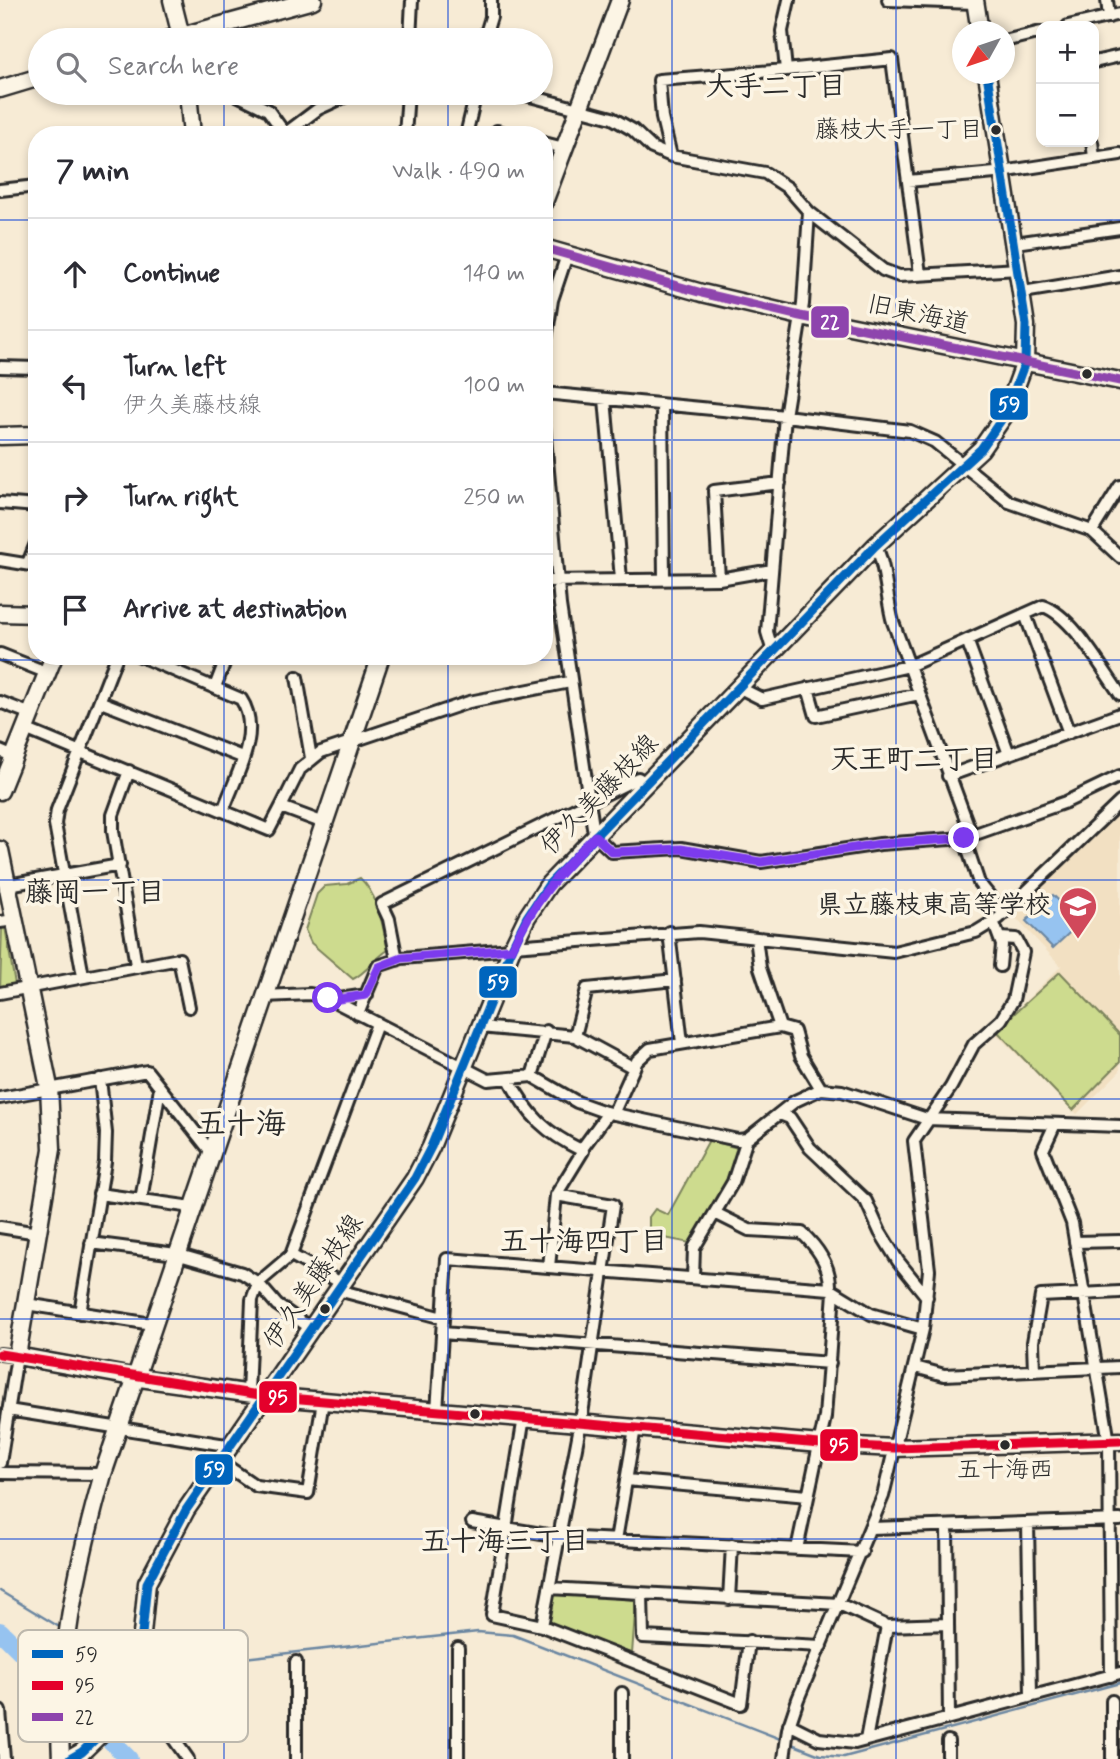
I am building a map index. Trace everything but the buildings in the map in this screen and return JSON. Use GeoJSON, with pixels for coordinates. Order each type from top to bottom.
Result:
{"type":"FeatureCollection","features":[{"type":"Feature","properties":{"kind":"main road"},"geometry":{"type":"LineString","coordinates":[[172,0],[176,28]]}},
{"type":"Feature","properties":{"kind":"main road"},"geometry":{"type":"LineString","coordinates":[[215,28],[313,0]]}},
{"type":"Feature","properties":{"kind":"main road"},"geometry":{"type":"LineString","coordinates":[[553,178],[620,0]]}},
{"type":"Feature","properties":{"kind":"main road"},"geometry":{"type":"LineString","coordinates":[[975,1],[978,21]]}},
{"type":"Feature","properties":{"kind":"main road"},"geometry":{"type":"LineString","coordinates":[[0,89],[28,81]]}},
{"type":"Feature","properties":{"kind":"main road","name":"伊久美藤枝線"},"geometry":{"type":"LineString","coordinates":[[141,1630],[151,1572],[186,1510],[222,1462],[415,1178],[431,1147],[512,947],[527,917],[549,884],[875,546],[965,464],[1000,423],[1025,362],[1023,292],[989,84]]}},
{"type":"Feature","properties":{"kind":"main road"},"geometry":{"type":"LineString","coordinates":[[191,105],[192,126]]}},
{"type":"Feature","properties":{"kind":"main road","name":"旧東海道"},"geometry":{"type":"LineString","coordinates":[[553,251],[800,316],[1120,382]]}},
{"type":"Feature","properties":{"kind":"main road"},"geometry":{"type":"LineString","coordinates":[[0,436],[28,435]]}},
{"type":"Feature","properties":{"kind":"main road"},"geometry":{"type":"LineString","coordinates":[[0,612],[28,614]]}},
{"type":"Feature","properties":{"kind":"main road"},"geometry":{"type":"LineString","coordinates":[[0,790],[6,753],[28,721],[51,665]]}},
{"type":"Feature","properties":{"kind":"main road"},"geometry":{"type":"LineString","coordinates":[[68,1630],[82,1546],[116,1428],[378,665]]}},
{"type":"Feature","properties":{"kind":"main road"},"geometry":{"type":"LineString","coordinates":[[0,850],[8,885],[7,921],[29,987],[49,1087],[52,1149],[17,1356],[134,1377],[266,1396],[581,1421],[820,1444],[894,1448],[1115,1441]]}},
{"type":"Feature","properties":{"kind":"main road","name":"伊久美藤枝線"},"geometry":{"type":"LineString","coordinates":[[76,1756],[91,1742]]}},
{"type":"Feature","properties":{"kind":"street"},"geometry":{"type":"LineString","coordinates":[[411,28],[412,0]]}},
{"type":"Feature","properties":{"kind":"street"},"geometry":{"type":"LineString","coordinates":[[488,28],[491,0]]}},
{"type":"Feature","properties":{"kind":"street"},"geometry":{"type":"LineString","coordinates":[[786,70],[782,31],[789,0]]}},
{"type":"Feature","properties":{"kind":"street"},"geometry":{"type":"LineString","coordinates":[[888,0],[975,1]]}},
{"type":"Feature","properties":{"kind":"street"},"geometry":{"type":"LineString","coordinates":[[1092,21],[1115,16],[1107,0]]}},
{"type":"Feature","properties":{"kind":"street"},"geometry":{"type":"LineString","coordinates":[[1015,38],[1036,33]]}},
{"type":"Feature","properties":{"kind":"street"},"geometry":{"type":"LineString","coordinates":[[1099,61],[1120,56]]}},
{"type":"Feature","properties":{"kind":"street"},"geometry":{"type":"LineString","coordinates":[[671,156],[662,118],[660,80],[892,59],[920,274]]}},
{"type":"Feature","properties":{"kind":"street"},"geometry":{"type":"LineString","coordinates":[[553,102],[612,118],[633,130],[652,148],[671,156],[765,173],[788,188],[809,212],[883,270],[899,276],[1019,269]]}},
{"type":"Feature","properties":{"kind":"street"},"geometry":{"type":"LineString","coordinates":[[258,105],[268,110],[280,126]]}},
{"type":"Feature","properties":{"kind":"street"},"geometry":{"type":"LineString","coordinates":[[296,126],[327,105]]}},
{"type":"Feature","properties":{"kind":"street"},"geometry":{"type":"LineString","coordinates":[[406,126],[407,105]]}},
{"type":"Feature","properties":{"kind":"street"},"geometry":{"type":"LineString","coordinates":[[468,126],[473,105]]}},
{"type":"Feature","properties":{"kind":"street"},"geometry":{"type":"LineString","coordinates":[[553,145],[564,148]]}},
{"type":"Feature","properties":{"kind":"street"},"geometry":{"type":"LineString","coordinates":[[1092,147],[1094,157]]}},
{"type":"Feature","properties":{"kind":"street"},"geometry":{"type":"LineString","coordinates":[[908,181],[1003,171],[1119,154],[1120,166]]}},
{"type":"Feature","properties":{"kind":"street"},"geometry":{"type":"LineString","coordinates":[[0,190],[28,187]]}},
{"type":"Feature","properties":{"kind":"street"},"geometry":{"type":"LineString","coordinates":[[773,652],[767,632],[772,570],[785,416],[800,316],[809,212]]}},
{"type":"Feature","properties":{"kind":"street"},"geometry":{"type":"LineString","coordinates":[[1015,243],[1120,228]]}},
{"type":"Feature","properties":{"kind":"street"},"geometry":{"type":"LineString","coordinates":[[553,297],[567,255]]}},
{"type":"Feature","properties":{"kind":"street"},"geometry":{"type":"LineString","coordinates":[[1023,292],[1120,276]]}},
{"type":"Feature","properties":{"kind":"street"},"geometry":{"type":"LineString","coordinates":[[0,368],[28,368]]}},
{"type":"Feature","properties":{"kind":"street"},"geometry":{"type":"LineString","coordinates":[[553,394],[910,431],[934,442],[965,464],[1009,502],[1092,531],[1120,557]]}},
{"type":"Feature","properties":{"kind":"street"},"geometry":{"type":"LineString","coordinates":[[605,399],[621,579]]}},
{"type":"Feature","properties":{"kind":"street"},"geometry":{"type":"LineString","coordinates":[[662,405],[664,578]]}},
{"type":"Feature","properties":{"kind":"street"},"geometry":{"type":"LineString","coordinates":[[719,579],[714,491],[780,483]]}},
{"type":"Feature","properties":{"kind":"street"},"geometry":{"type":"LineString","coordinates":[[1092,531],[1118,494]]}},
{"type":"Feature","properties":{"kind":"street"},"geometry":{"type":"LineString","coordinates":[[0,503],[28,505]]}},
{"type":"Feature","properties":{"kind":"street"},"geometry":{"type":"LineString","coordinates":[[553,543],[570,682],[595,836],[612,852],[681,849],[761,862],[880,844],[968,837],[1066,802],[1120,776]]}},
{"type":"Feature","properties":{"kind":"street"},"geometry":{"type":"LineString","coordinates":[[875,546],[882,555],[886,596],[968,837],[979,883],[1003,914]]}},
{"type":"Feature","properties":{"kind":"street"},"geometry":{"type":"LineString","coordinates":[[0,559],[28,564]]}},
{"type":"Feature","properties":{"kind":"street"},"geometry":{"type":"LineString","coordinates":[[553,580],[719,579],[772,570]]}},
{"type":"Feature","properties":{"kind":"street"},"geometry":{"type":"LineString","coordinates":[[738,687],[762,699],[909,666],[1043,606],[1061,617],[1120,694]]}},
{"type":"Feature","properties":{"kind":"street"},"geometry":{"type":"LineString","coordinates":[[1025,614],[1069,733]]}},
{"type":"Feature","properties":{"kind":"street"},"geometry":{"type":"LineString","coordinates":[[967,640],[1009,754]]}},
{"type":"Feature","properties":{"kind":"street"},"geometry":{"type":"LineString","coordinates":[[0,654],[48,673]]}},
{"type":"Feature","properties":{"kind":"street"},"geometry":{"type":"LineString","coordinates":[[83,976],[55,824],[57,810],[114,665]]}},
{"type":"Feature","properties":{"kind":"street"},"geometry":{"type":"LineString","coordinates":[[175,665],[240,699],[248,710],[250,740],[223,811]]}},
{"type":"Feature","properties":{"kind":"street"},"geometry":{"type":"LineString","coordinates":[[215,687],[224,665]]}},
{"type":"Feature","properties":{"kind":"street"},"geometry":{"type":"LineString","coordinates":[[297,677],[311,758]]}},
{"type":"Feature","properties":{"kind":"street"},"geometry":{"type":"LineString","coordinates":[[0,702],[80,751],[270,830],[300,769],[311,758],[352,739],[469,702],[570,682]]}},
{"type":"Feature","properties":{"kind":"street"},"geometry":{"type":"LineString","coordinates":[[808,688],[816,716],[919,694]]}},
{"type":"Feature","properties":{"kind":"street"},"geometry":{"type":"LineString","coordinates":[[101,702],[242,757]]}},
{"type":"Feature","properties":{"kind":"street"},"geometry":{"type":"LineString","coordinates":[[948,776],[1120,714]]}},
{"type":"Feature","properties":{"kind":"street"},"geometry":{"type":"LineString","coordinates":[[129,771],[113,815],[136,965]]}},
{"type":"Feature","properties":{"kind":"street"},"geometry":{"type":"LineString","coordinates":[[397,960],[389,919],[382,904],[638,778],[646,783]]}},
{"type":"Feature","properties":{"kind":"street"},"geometry":{"type":"LineString","coordinates":[[358,1014],[379,967],[397,960],[669,932],[894,952],[976,932],[1003,914],[1120,802]]}},
{"type":"Feature","properties":{"kind":"street"},"geometry":{"type":"LineString","coordinates":[[281,807],[324,823]]}},
{"type":"Feature","properties":{"kind":"street"},"geometry":{"type":"LineString","coordinates":[[8,885],[120,866]]}},
{"type":"Feature","properties":{"kind":"street"},"geometry":{"type":"LineString","coordinates":[[993,921],[1000,938],[1000,966]]}},
{"type":"Feature","properties":{"kind":"street"},"geometry":{"type":"LineString","coordinates":[[669,932],[682,1043]]}},
{"type":"Feature","properties":{"kind":"street"},"geometry":{"type":"LineString","coordinates":[[756,938],[760,968],[780,1027]]}},
{"type":"Feature","properties":{"kind":"street"},"geometry":{"type":"LineString","coordinates":[[784,1756],[789,1727],[883,1496],[915,1367],[928,1297],[927,1238],[914,1141],[951,1087],[974,1044],[1001,1020],[1013,1000],[1023,952],[1016,939],[1000,938]]}},
{"type":"Feature","properties":{"kind":"street"},"geometry":{"type":"LineString","coordinates":[[0,992],[179,959],[189,1007]]}},
{"type":"Feature","properties":{"kind":"street"},"geometry":{"type":"LineString","coordinates":[[575,1036],[587,989],[675,980]]}},
{"type":"Feature","properties":{"kind":"street"},"geometry":{"type":"LineString","coordinates":[[264,996],[310,994],[332,1000],[488,1080],[532,1076],[577,1102],[610,1113],[738,1140],[747,1139],[808,1092],[821,1089],[842,1091],[927,1119],[1120,1126]]}},
{"type":"Feature","properties":{"kind":"street"},"geometry":{"type":"LineString","coordinates":[[332,1000],[366,995]]}},
{"type":"Feature","properties":{"kind":"street"},"geometry":{"type":"LineString","coordinates":[[248,1394],[250,1327],[257,1283],[291,1255],[377,1024]]}},
{"type":"Feature","properties":{"kind":"street"},"geometry":{"type":"LineString","coordinates":[[480,1027],[547,1031],[575,1036],[634,1068]]}},
{"type":"Feature","properties":{"kind":"street"},"geometry":{"type":"LineString","coordinates":[[549,1267],[556,1195],[583,1152],[581,1150],[610,1113],[634,1068],[650,1049],[755,1034],[780,1027],[794,1031],[801,1056],[821,1089]]}},
{"type":"Feature","properties":{"kind":"street"},"geometry":{"type":"LineString","coordinates":[[532,1076],[547,1031]]}},
{"type":"Feature","properties":{"kind":"street"},"geometry":{"type":"LineString","coordinates":[[0,1098],[49,1087],[147,1072],[211,1152]]}},
{"type":"Feature","properties":{"kind":"street"},"geometry":{"type":"LineString","coordinates":[[80,1312],[106,1133],[100,1079]]}},
{"type":"Feature","properties":{"kind":"street"},"geometry":{"type":"LineString","coordinates":[[509,1079],[520,1102],[548,1132],[581,1150]]}},
{"type":"Feature","properties":{"kind":"street"},"geometry":{"type":"LineString","coordinates":[[141,1200],[160,1088]]}},
{"type":"Feature","properties":{"kind":"street"},"geometry":{"type":"LineString","coordinates":[[780,1114],[790,1118],[810,1148],[866,1201],[898,1261],[928,1297]]}},
{"type":"Feature","properties":{"kind":"street"},"geometry":{"type":"LineString","coordinates":[[789,1727],[838,1743],[866,1740],[1116,1674],[1115,1441],[1097,1368],[1068,1208],[1043,1150],[1055,1124]]}},
{"type":"Feature","properties":{"kind":"street"},"geometry":{"type":"LineString","coordinates":[[693,1278],[694,1248],[733,1182],[747,1139]]}},
{"type":"Feature","properties":{"kind":"street"},"geometry":{"type":"LineString","coordinates":[[99,1194],[192,1208]]}},
{"type":"Feature","properties":{"kind":"street"},"geometry":{"type":"LineString","coordinates":[[542,1626],[581,1421],[613,1205],[556,1195]]}},
{"type":"Feature","properties":{"kind":"street"},"geometry":{"type":"LineString","coordinates":[[715,1213],[749,1230],[802,1233],[824,1260],[830,1277],[830,1363],[820,1444],[797,1549]]}},
{"type":"Feature","properties":{"kind":"street"},"geometry":{"type":"LineString","coordinates":[[0,1227],[38,1233]]}},
{"type":"Feature","properties":{"kind":"street"},"geometry":{"type":"LineString","coordinates":[[1076,1242],[1120,1241]]}},
{"type":"Feature","properties":{"kind":"street"},"geometry":{"type":"LineString","coordinates":[[91,1242],[176,1254],[226,1266],[257,1283],[277,1305],[312,1329]]}},
{"type":"Feature","properties":{"kind":"street"},"geometry":{"type":"LineString","coordinates":[[291,1255],[340,1287],[443,1318]]}},
{"type":"Feature","properties":{"kind":"street"},"geometry":{"type":"LineString","coordinates":[[437,1410],[447,1259],[605,1270],[832,1291],[871,1314],[923,1329]]}},
{"type":"Feature","properties":{"kind":"street"},"geometry":{"type":"LineString","coordinates":[[1034,1371],[1033,1342],[1041,1296],[1120,1292]]}},
{"type":"Feature","properties":{"kind":"street"},"geometry":{"type":"LineString","coordinates":[[26,1304],[152,1324]]}},
{"type":"Feature","properties":{"kind":"street"},"geometry":{"type":"LineString","coordinates":[[442,1334],[830,1363]]}},
{"type":"Feature","properties":{"kind":"street"},"geometry":{"type":"LineString","coordinates":[[0,1354],[17,1356],[0,1463]]}},
{"type":"Feature","properties":{"kind":"street"},"geometry":{"type":"LineString","coordinates":[[915,1367],[944,1375],[1120,1367]]}},
{"type":"Feature","properties":{"kind":"street"},"geometry":{"type":"LineString","coordinates":[[222,1462],[256,1486],[308,1493],[323,1401]]}},
{"type":"Feature","properties":{"kind":"street"},"geometry":{"type":"LineString","coordinates":[[8,1410],[232,1446]]}},
{"type":"Feature","properties":{"kind":"street"},"geometry":{"type":"LineString","coordinates":[[524,1417],[492,1615],[542,1626],[741,1704],[749,1641]]}},
{"type":"Feature","properties":{"kind":"street"},"geometry":{"type":"LineString","coordinates":[[616,1539],[635,1428]]}},
{"type":"Feature","properties":{"kind":"street"},"geometry":{"type":"LineString","coordinates":[[0,1473],[103,1474]]}},
{"type":"Feature","properties":{"kind":"street"},"geometry":{"type":"LineString","coordinates":[[626,1480],[808,1496]]}},
{"type":"Feature","properties":{"kind":"street"},"geometry":{"type":"LineString","coordinates":[[871,1528],[1114,1520]]}},
{"type":"Feature","properties":{"kind":"street"},"geometry":{"type":"LineString","coordinates":[[472,1522],[559,1537],[862,1552]]}},
{"type":"Feature","properties":{"kind":"street"},"geometry":{"type":"LineString","coordinates":[[1028,1523],[1031,1696]]}},
{"type":"Feature","properties":{"kind":"street"},"geometry":{"type":"LineString","coordinates":[[947,1526],[949,1718]]}},
{"type":"Feature","properties":{"kind":"street"},"geometry":{"type":"LineString","coordinates":[[729,1599],[732,1545]]}},
{"type":"Feature","properties":{"kind":"street"},"geometry":{"type":"LineString","coordinates":[[549,1588],[839,1604],[887,1626],[948,1624]]}},
{"type":"Feature","properties":{"kind":"street"},"geometry":{"type":"LineString","coordinates":[[642,1594],[643,1637],[821,1646]]}},
{"type":"Feature","properties":{"kind":"street"},"geometry":{"type":"LineString","coordinates":[[866,1740],[887,1626]]}},
{"type":"Feature","properties":{"kind":"street"},"geometry":{"type":"LineString","coordinates":[[458,1648],[458,1759]]}},
{"type":"Feature","properties":{"kind":"street"},"geometry":{"type":"LineString","coordinates":[[296,1662],[296,1759]]}},
{"type":"Feature","properties":{"kind":"street"},"geometry":{"type":"LineString","coordinates":[[622,1693],[622,1759]]}},
{"type":"Feature","properties":{"kind":"street"},"geometry":{"type":"LineString","coordinates":[[1112,1701],[1112,1759]]}},
{"type":"Feature","properties":{"kind":"street"},"geometry":{"type":"LineString","coordinates":[[0,1711],[4,1759]]}},
{"type":"Feature","properties":{"kind":"street"},"geometry":{"type":"LineString","coordinates":[[948,1741],[948,1759]]}},
{"type":"Feature","properties":{"kind":"street"},"geometry":{"type":"LineString","coordinates":[[175,1742],[188,1759]]}},
{"type":"Feature","properties":{"kind":"shaded area","name":"県立藤枝東高等学校"},"geometry":{"type":"Polygon","coordinates":[[[1120,807],[1120,1071],[1077,1114],[994,1032],[1061,966],[1012,914],[1120,807]]]}},
{"type":"Feature","properties":{"kind":"green space"},"geometry":{"type":"Polygon","coordinates":[[[360,878],[376,902],[388,950],[353,979],[311,943],[305,930],[317,894],[325,886],[347,884],[360,878]]]}},
{"type":"Feature","properties":{"kind":"green space"},"geometry":{"type":"Polygon","coordinates":[[[2,924],[5,927],[15,984],[0,989],[2,924]]]}},
{"type":"Feature","properties":{"kind":"green space"},"geometry":{"type":"Polygon","coordinates":[[[1060,972],[1120,1035],[1120,1062],[1073,1110],[996,1030],[1060,972]]]}},
{"type":"Feature","properties":{"kind":"green space"},"geometry":{"type":"Polygon","coordinates":[[[709,1140],[741,1149],[723,1191],[690,1243],[649,1235],[649,1217],[655,1209],[668,1215],[709,1140]]]}},
{"type":"Feature","properties":{"kind":"green space"},"geometry":{"type":"Polygon","coordinates":[[[555,1593],[636,1600],[632,1654],[548,1622],[555,1593]]]}},
{"type":"Feature","properties":{"kind":"water"},"geometry":{"type":"Polygon","coordinates":[[[1053,895],[1081,922],[1053,948],[1026,921],[1053,895]]]}},
{"type":"Feature","properties":{"kind":"waterway"},"geometry":{"type":"LineString","coordinates":[[0,1591],[61,1628]]}},
{"type":"Feature","properties":{"kind":"waterway"},"geometry":{"type":"LineString","coordinates":[[0,1631],[18,1649]]}},
{"type":"Feature","properties":{"kind":"waterway"},"geometry":{"type":"LineString","coordinates":[[248,1657],[478,1632],[513,1635],[783,1740]]}},
{"type":"Feature","properties":{"kind":"waterway"},"geometry":{"type":"LineString","coordinates":[[789,1743],[820,1755],[844,1757],[1120,1683]]}},
{"type":"Feature","properties":{"kind":"waterway"},"geometry":{"type":"LineString","coordinates":[[112,1742],[129,1759]]}},
{"type":"Feature","properties":{"kind":"transit line","name":"59"},"geometry":{"type":"LineString","coordinates":[[142,1630],[147,1583],[186,1510],[415,1178],[431,1147],[513,946],[527,917],[549,884],[875,546],[981,449],[1006,413],[1025,362],[1026,325],[989,84]]}},
{"type":"Feature","properties":{"kind":"transit line","name":"22"},"geometry":{"type":"LineString","coordinates":[[553,251],[702,293],[800,316],[1120,381]]}},
{"type":"Feature","properties":{"kind":"transit line","name":"95"},"geometry":{"type":"LineString","coordinates":[[0,1354],[266,1396],[820,1444],[894,1448],[1120,1441]]}},
{"type":"Feature","properties":{"kind":"transit line","name":"59"},"geometry":{"type":"LineString","coordinates":[[70,1759],[92,1742]]}},
{"type":"Feature","properties":{"kind":"place","name":"藤枝大手一丁目"},"geometry":{"type":"Point","coordinates":[996,130]}},
{"type":"Feature","properties":{"kind":"place","name":"県立藤枝東高等学校"},"geometry":{"type":"Point","coordinates":[1078,940]}},
{"type":"Feature","properties":{"kind":"place","name":"五十海西"},"geometry":{"type":"Point","coordinates":[1005,1445]}},
{"type":"Feature","properties":{"kind":"district","name":"大手二丁目"},"geometry":{"type":"Point","coordinates":[776,87]}},
{"type":"Feature","properties":{"kind":"district","name":"天王町二丁目"},"geometry":{"type":"Point","coordinates":[914,760]}},
{"type":"Feature","properties":{"kind":"district","name":"藤岡一丁目"},"geometry":{"type":"Point","coordinates":[95,893]}},
{"type":"Feature","properties":{"kind":"district","name":"五十海"},"geometry":{"type":"Point","coordinates":[241,1124]}},
{"type":"Feature","properties":{"kind":"district","name":"五十海四丁目"},"geometry":{"type":"Point","coordinates":[584,1242]}},
{"type":"Feature","properties":{"kind":"district","name":"五十海三丁目"},"geometry":{"type":"Point","coordinates":[505,1542]}},
{"type":"Feature","properties":{"kind":"route"},"geometry":{"type":"LineString","coordinates":[[328,998],[332,1000],[366,995],[379,967],[402,958],[512,949],[527,917],[549,884],[595,836],[612,852],[681,849],[761,862],[880,844],[964,838]]}}]}
